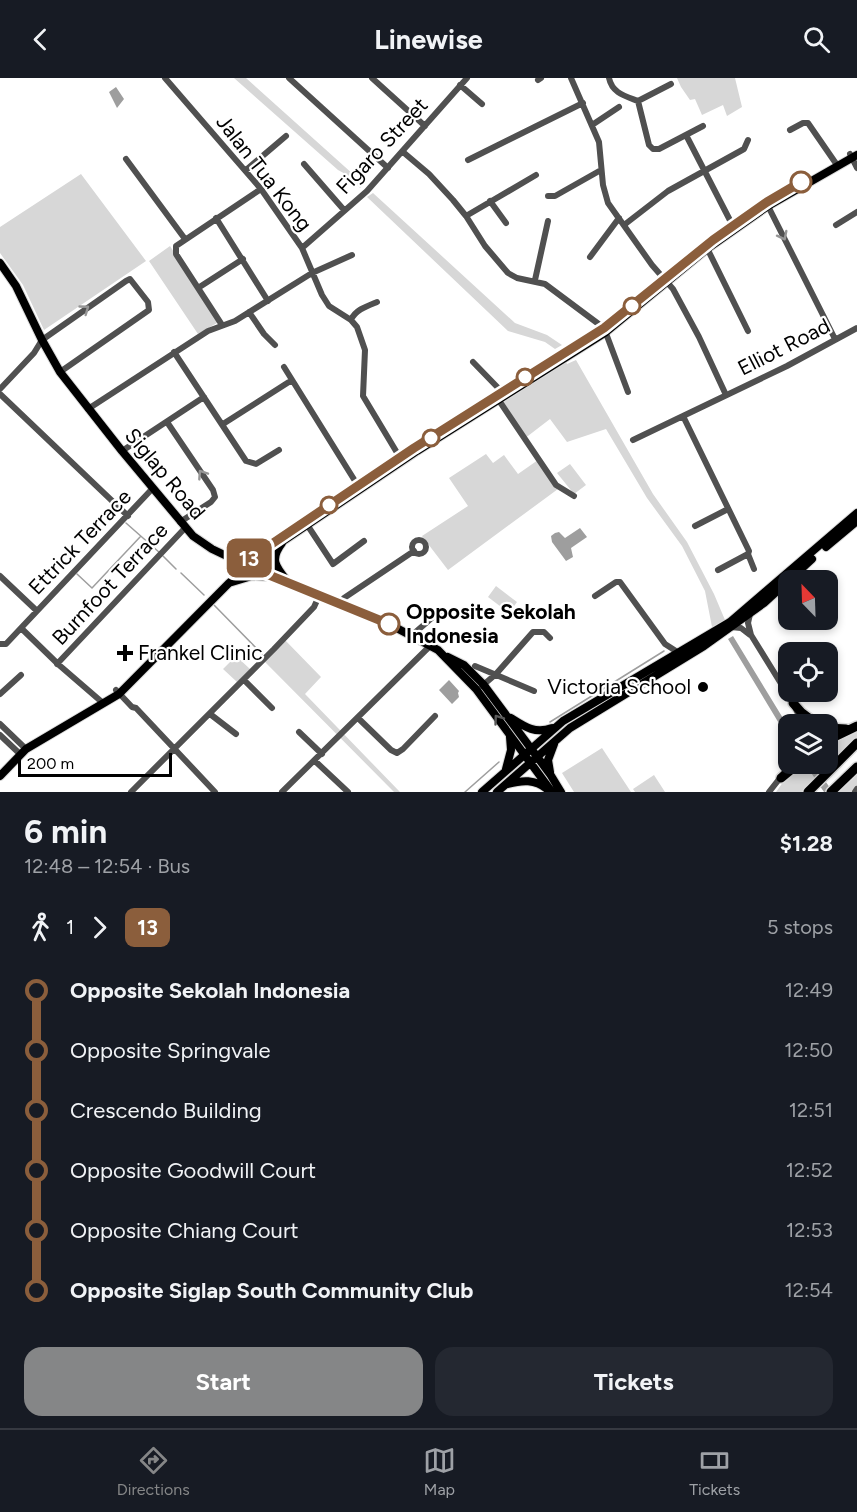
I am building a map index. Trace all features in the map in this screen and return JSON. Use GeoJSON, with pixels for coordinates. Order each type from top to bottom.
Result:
{"type":"FeatureCollection","features":[{"type":"Feature","properties":{"kind":"highway"},"geometry":{"type":"LineString","coordinates":[[793,703],[804,714]]}},
{"type":"Feature","properties":{"kind":"highway"},"geometry":{"type":"LineString","coordinates":[[838,728],[854,728]]}},
{"type":"Feature","properties":{"kind":"highway"},"geometry":{"type":"LineString","coordinates":[[838,735],[854,728]]}},
{"type":"Feature","properties":{"kind":"highway"},"geometry":{"type":"LineString","coordinates":[[808,792],[857,743]]}},
{"type":"Feature","properties":{"kind":"highway"},"geometry":{"type":"LineString","coordinates":[[832,791],[857,767]]}},
{"type":"Feature","properties":{"kind":"highway"},"geometry":{"type":"LineString","coordinates":[[781,778],[786,774]]}},
{"type":"Feature","properties":{"kind":"main road"},"geometry":{"type":"LineString","coordinates":[[118,692],[245,565],[305,522],[401,459],[605,330],[767,202],[854,154]]}},
{"type":"Feature","properties":{"kind":"main road"},"geometry":{"type":"LineString","coordinates":[[734,228],[836,164]]}},
{"type":"Feature","properties":{"kind":"main road","name":"Siglap Road"},"geometry":{"type":"LineString","coordinates":[[0,263],[16,286],[41,342],[60,372],[152,489],[193,536],[212,549],[245,565],[431,645],[444,656],[464,665],[510,735],[550,774],[561,792]]}},
{"type":"Feature","properties":{"kind":"main road"},"geometry":{"type":"LineString","coordinates":[[507,716],[531,730],[541,731],[556,726],[732,620],[857,513]]}},
{"type":"Feature","properties":{"kind":"main road"},"geometry":{"type":"LineString","coordinates":[[497,792],[576,724],[698,650],[750,614],[857,521]]}},
{"type":"Feature","properties":{"kind":"main road"},"geometry":{"type":"LineString","coordinates":[[290,584],[277,569],[274,558],[276,551],[285,540],[305,522]]}},
{"type":"Feature","properties":{"kind":"main road"},"geometry":{"type":"LineString","coordinates":[[0,770],[21,750],[118,692],[245,565],[285,540]]}},
{"type":"Feature","properties":{"kind":"main road"},"geometry":{"type":"LineString","coordinates":[[228,584],[252,576],[275,577]]}},
{"type":"Feature","properties":{"kind":"main road","name":"Siglap Road"},"geometry":{"type":"LineString","coordinates":[[480,687],[507,716],[528,752]]}},
{"type":"Feature","properties":{"kind":"main road"},"geometry":{"type":"LineString","coordinates":[[482,792],[556,726]]}},
{"type":"Feature","properties":{"kind":"main road"},"geometry":{"type":"LineString","coordinates":[[504,773],[510,759],[510,735]]}},
{"type":"Feature","properties":{"kind":"main road"},"geometry":{"type":"LineString","coordinates":[[550,774],[548,760],[556,740]]}},
{"type":"Feature","properties":{"kind":"main road"},"geometry":{"type":"LineString","coordinates":[[0,776],[21,750]]}},
{"type":"Feature","properties":{"kind":"main road","name":"Siglap Road"},"geometry":{"type":"LineString","coordinates":[[534,759],[552,792]]}},
{"type":"Feature","properties":{"kind":"main road"},"geometry":{"type":"LineString","coordinates":[[505,785],[520,781],[536,782],[552,792]]}},
{"type":"Feature","properties":{"kind":"street","name":"Jalan Tua Kong"},"geometry":{"type":"LineString","coordinates":[[165,78],[261,189],[302,248],[329,306],[351,320],[359,331],[365,350],[364,398],[401,459]]}},
{"type":"Feature","properties":{"kind":"street"},"geometry":{"type":"LineString","coordinates":[[289,78],[388,168]]}},
{"type":"Feature","properties":{"kind":"street"},"geometry":{"type":"LineString","coordinates":[[372,78],[425,126]]}},
{"type":"Feature","properties":{"kind":"street"},"geometry":{"type":"LineString","coordinates":[[456,78],[463,82],[482,104]]}},
{"type":"Feature","properties":{"kind":"street"},"geometry":{"type":"LineString","coordinates":[[570,78],[599,142],[605,198],[673,289],[726,395]]}},
{"type":"Feature","properties":{"kind":"street"},"geometry":{"type":"LineString","coordinates":[[609,78],[615,91],[638,101]]}},
{"type":"Feature","properties":{"kind":"street","name":"Figaro Street"},"geometry":{"type":"LineString","coordinates":[[302,248],[367,191],[463,82]]}},
{"type":"Feature","properties":{"kind":"street"},"geometry":{"type":"LineString","coordinates":[[638,101],[672,84]]}},
{"type":"Feature","properties":{"kind":"street"},"geometry":{"type":"LineString","coordinates":[[638,101],[649,145],[653,149],[659,149],[703,126]]}},
{"type":"Feature","properties":{"kind":"street"},"geometry":{"type":"LineString","coordinates":[[468,160],[583,103]]}},
{"type":"Feature","properties":{"kind":"street"},"geometry":{"type":"LineString","coordinates":[[592,125],[619,107]]}},
{"type":"Feature","properties":{"kind":"street"},"geometry":{"type":"LineString","coordinates":[[790,130],[803,123],[808,123],[836,164]]}},
{"type":"Feature","properties":{"kind":"street"},"geometry":{"type":"LineString","coordinates":[[686,135],[734,228]]}},
{"type":"Feature","properties":{"kind":"street"},"geometry":{"type":"LineString","coordinates":[[246,170],[286,136]]}},
{"type":"Feature","properties":{"kind":"street"},"geometry":{"type":"LineString","coordinates":[[624,225],[668,191],[744,149],[748,140]]}},
{"type":"Feature","properties":{"kind":"street"},"geometry":{"type":"LineString","coordinates":[[403,152],[432,177],[466,216],[485,246],[508,273],[517,278],[545,284],[605,330],[628,392]]}},
{"type":"Feature","properties":{"kind":"street"},"geometry":{"type":"LineString","coordinates":[[854,154],[857,168]]}},
{"type":"Feature","properties":{"kind":"street"},"geometry":{"type":"LineString","coordinates":[[126,159],[185,239]]}},
{"type":"Feature","properties":{"kind":"street","name":"Figaro Street"},"geometry":{"type":"LineString","coordinates":[[304,164],[344,210]]}},
{"type":"Feature","properties":{"kind":"street"},"geometry":{"type":"LineString","coordinates":[[548,196],[555,196],[601,170]]}},
{"type":"Feature","properties":{"kind":"street"},"geometry":{"type":"LineString","coordinates":[[466,216],[536,175]]}},
{"type":"Feature","properties":{"kind":"street"},"geometry":{"type":"LineString","coordinates":[[222,325],[176,254],[176,246],[261,189]]}},
{"type":"Feature","properties":{"kind":"street"},"geometry":{"type":"LineString","coordinates":[[490,201],[506,223]]}},
{"type":"Feature","properties":{"kind":"street"},"geometry":{"type":"LineString","coordinates":[[768,206],[835,339]]}},
{"type":"Feature","properties":{"kind":"street"},"geometry":{"type":"LineString","coordinates":[[836,225],[857,212]]}},
{"type":"Feature","properties":{"kind":"street"},"geometry":{"type":"LineString","coordinates":[[216,218],[268,300]]}},
{"type":"Feature","properties":{"kind":"street"},"geometry":{"type":"LineString","coordinates":[[590,256],[618,218]]}},
{"type":"Feature","properties":{"kind":"street"},"geometry":{"type":"LineString","coordinates":[[534,280],[548,221]]}},
{"type":"Feature","properties":{"kind":"street"},"geometry":{"type":"LineString","coordinates":[[707,248],[748,331]]}},
{"type":"Feature","properties":{"kind":"street"},"geometry":{"type":"LineString","coordinates":[[88,409],[208,331],[235,321],[312,273],[352,255]]}},
{"type":"Feature","properties":{"kind":"street"},"geometry":{"type":"LineString","coordinates":[[198,288],[243,259]]}},
{"type":"Feature","properties":{"kind":"street"},"geometry":{"type":"LineString","coordinates":[[60,372],[147,312],[150,307],[129,279],[41,342],[0,392],[128,516]]}},
{"type":"Feature","properties":{"kind":"street"},"geometry":{"type":"LineString","coordinates":[[351,320],[353,315],[363,308],[377,302]]}},
{"type":"Feature","properties":{"kind":"street"},"geometry":{"type":"LineString","coordinates":[[249,312],[264,334],[275,345]]}},
{"type":"Feature","properties":{"kind":"street","name":"Elliot Road"},"geometry":{"type":"LineString","coordinates":[[633,440],[787,366],[835,339],[856,331]]}},
{"type":"Feature","properties":{"kind":"street"},"geometry":{"type":"LineString","coordinates":[[174,352],[249,463],[260,462],[279,450]]}},
{"type":"Feature","properties":{"kind":"street"},"geometry":{"type":"LineString","coordinates":[[473,362],[500,396],[530,448],[559,488],[571,495]]}},
{"type":"Feature","properties":{"kind":"street"},"geometry":{"type":"LineString","coordinates":[[284,367],[359,487]]}},
{"type":"Feature","properties":{"kind":"street"},"geometry":{"type":"LineString","coordinates":[[223,424],[292,380]]}},
{"type":"Feature","properties":{"kind":"street"},"geometry":{"type":"LineString","coordinates":[[122,451],[204,397]]}},
{"type":"Feature","properties":{"kind":"street"},"geometry":{"type":"LineString","coordinates":[[683,416],[749,550],[748,554],[754,569]]}},
{"type":"Feature","properties":{"kind":"street","name":"Burnfoot Terrace"},"geometry":{"type":"LineString","coordinates":[[57,663],[182,525],[214,497],[213,490],[167,422]]}},
{"type":"Feature","properties":{"kind":"street","name":"Ettrick Terrace"},"geometry":{"type":"LineString","coordinates":[[3,644],[21,628],[152,489]]}},
{"type":"Feature","properties":{"kind":"street"},"geometry":{"type":"LineString","coordinates":[[695,526],[728,509]]}},
{"type":"Feature","properties":{"kind":"street"},"geometry":{"type":"LineString","coordinates":[[305,522],[333,564],[364,541]]}},
{"type":"Feature","properties":{"kind":"street"},"geometry":{"type":"LineString","coordinates":[[341,605],[344,598],[414,551]]}},
{"type":"Feature","properties":{"kind":"street"},"geometry":{"type":"LineString","coordinates":[[718,570],[748,554]]}},
{"type":"Feature","properties":{"kind":"street"},"geometry":{"type":"LineString","coordinates":[[0,576],[37,611]]}},
{"type":"Feature","properties":{"kind":"street"},"geometry":{"type":"LineString","coordinates":[[595,596],[616,582],[622,583],[665,644],[679,653]]}},
{"type":"Feature","properties":{"kind":"street"},"geometry":{"type":"LineString","coordinates":[[131,792],[310,612],[319,596]]}},
{"type":"Feature","properties":{"kind":"street"},"geometry":{"type":"LineString","coordinates":[[411,636],[441,610]]}},
{"type":"Feature","properties":{"kind":"street"},"geometry":{"type":"LineString","coordinates":[[750,614],[748,623],[751,635],[798,714]]}},
{"type":"Feature","properties":{"kind":"street"},"geometry":{"type":"LineString","coordinates":[[731,627],[741,628],[751,635]]}},
{"type":"Feature","properties":{"kind":"street"},"geometry":{"type":"LineString","coordinates":[[21,628],[57,663],[102,701]]}},
{"type":"Feature","properties":{"kind":"street"},"geometry":{"type":"LineString","coordinates":[[480,687],[496,674],[533,633],[544,632],[550,638]]}},
{"type":"Feature","properties":{"kind":"street"},"geometry":{"type":"LineString","coordinates":[[665,644],[666,661]]}},
{"type":"Feature","properties":{"kind":"street"},"geometry":{"type":"LineString","coordinates":[[285,791],[431,645]]}},
{"type":"Feature","properties":{"kind":"street"},"geometry":{"type":"LineString","coordinates":[[475,666],[534,691]]}},
{"type":"Feature","properties":{"kind":"street"},"geometry":{"type":"LineString","coordinates":[[0,694],[21,675]]}},
{"type":"Feature","properties":{"kind":"street"},"geometry":{"type":"LineString","coordinates":[[244,680],[272,708]]}},
{"type":"Feature","properties":{"kind":"street"},"geometry":{"type":"LineString","coordinates":[[118,692],[136,708],[214,792]]}},
{"type":"Feature","properties":{"kind":"street"},"geometry":{"type":"LineString","coordinates":[[210,714],[236,734]]}},
{"type":"Feature","properties":{"kind":"street"},"geometry":{"type":"LineString","coordinates":[[358,718],[397,753],[435,716]]}},
{"type":"Feature","properties":{"kind":"street"},"geometry":{"type":"LineString","coordinates":[[0,724],[21,750]]}},
{"type":"Feature","properties":{"kind":"street"},"geometry":{"type":"LineString","coordinates":[[298,732],[322,754]]}},
{"type":"Feature","properties":{"kind":"street"},"geometry":{"type":"LineString","coordinates":[[0,735],[21,750]]}},
{"type":"Feature","properties":{"kind":"street"},"geometry":{"type":"LineString","coordinates":[[315,761],[348,792]]}},
{"type":"Feature","properties":{"kind":"street"},"geometry":{"type":"LineString","coordinates":[[769,792],[784,774]]}},
{"type":"Feature","properties":{"kind":"shaded area"},"geometry":{"type":"Polygon","coordinates":[[[234,78],[246,78],[364,184],[360,188],[349,176],[338,170],[234,78]]]}},
{"type":"Feature","properties":{"kind":"shaded area"},"geometry":{"type":"Polygon","coordinates":[[[677,78],[735,78],[742,107],[727,116],[723,105],[702,115],[695,99],[690,100],[677,78]]]}},
{"type":"Feature","properties":{"kind":"shaded area"},"geometry":{"type":"Polygon","coordinates":[[[116,87],[124,99],[117,108],[109,92],[116,87]]]}},
{"type":"Feature","properties":{"kind":"shaded area"},"geometry":{"type":"Polygon","coordinates":[[[81,174],[146,261],[44,330],[23,285],[0,253],[0,227],[81,174]]]}},
{"type":"Feature","properties":{"kind":"shaded area"},"geometry":{"type":"Polygon","coordinates":[[[373,193],[515,323],[547,335],[562,345],[555,349],[545,342],[508,331],[367,197],[373,193]]]}},
{"type":"Feature","properties":{"kind":"shaded area"},"geometry":{"type":"Polygon","coordinates":[[[170,246],[217,319],[217,323],[198,334],[149,261],[170,246]]]}},
{"type":"Feature","properties":{"kind":"shaded area"},"geometry":{"type":"Polygon","coordinates":[[[564,358],[567,364],[576,360],[653,494],[687,542],[725,620],[712,627],[705,591],[682,546],[647,498],[606,429],[567,442],[550,419],[524,439],[498,401],[564,358]]]}},
{"type":"Feature","properties":{"kind":"shaded area"},"geometry":{"type":"Polygon","coordinates":[[[486,454],[493,463],[504,455],[518,474],[538,460],[558,489],[448,570],[422,536],[468,506],[449,478],[486,454]]]}},
{"type":"Feature","properties":{"kind":"shaded area"},"geometry":{"type":"Polygon","coordinates":[[[570,464],[586,485],[574,494],[557,473],[570,464]]]}},
{"type":"Feature","properties":{"kind":"shaded area"},"geometry":{"type":"Polygon","coordinates":[[[580,528],[587,537],[571,548],[573,557],[566,561],[552,542],[551,536],[559,532],[565,538],[580,528]]]}},
{"type":"Feature","properties":{"kind":"shaded area"},"geometry":{"type":"Polygon","coordinates":[[[496,586],[517,602],[509,613],[488,597],[496,586]]]}},
{"type":"Feature","properties":{"kind":"shaded area"},"geometry":{"type":"Polygon","coordinates":[[[733,636],[780,714],[778,714],[778,722],[728,639],[733,636]]]}},
{"type":"Feature","properties":{"kind":"shaded area"},"geometry":{"type":"Polygon","coordinates":[[[284,639],[321,677],[305,694],[400,792],[394,792],[264,661],[284,639]]]}},
{"type":"Feature","properties":{"kind":"shaded area"},"geometry":{"type":"Polygon","coordinates":[[[236,656],[250,669],[237,682],[223,669],[236,656]]]}},
{"type":"Feature","properties":{"kind":"shaded area"},"geometry":{"type":"Polygon","coordinates":[[[449,680],[459,691],[459,697],[452,704],[439,690],[449,680]]]}},
{"type":"Feature","properties":{"kind":"shaded area"},"geometry":{"type":"Polygon","coordinates":[[[857,725],[857,746],[838,763],[838,726],[857,725]]]}},
{"type":"Feature","properties":{"kind":"shaded area"},"geometry":{"type":"Polygon","coordinates":[[[602,748],[631,792],[574,792],[562,773],[602,748]]]}},
{"type":"Feature","properties":{"kind":"shaded area"},"geometry":{"type":"Polygon","coordinates":[[[857,768],[857,792],[831,792],[857,768]]]}},
{"type":"Feature","properties":{"kind":"shaded area"},"geometry":{"type":"Polygon","coordinates":[[[789,774],[812,774],[818,783],[810,792],[776,792],[789,774]]]}},
{"type":"Feature","properties":{"kind":"shaded area"},"geometry":{"type":"Polygon","coordinates":[[[812,774],[820,774],[833,792],[824,792],[812,774]]]}},
{"type":"Feature","properties":{"kind":"shaded area"},"geometry":{"type":"Polygon","coordinates":[[[654,775],[665,792],[635,792],[633,789],[654,775]]]}},
{"type":"Feature","properties":{"kind":"waterway"},"geometry":{"type":"LineString","coordinates":[[126,523],[160,553]]}},
{"type":"Feature","properties":{"kind":"waterway"},"geometry":{"type":"LineString","coordinates":[[77,574],[92,588],[140,537]]}},
{"type":"Feature","properties":{"kind":"waterway"},"geometry":{"type":"LineString","coordinates":[[163,556],[176,569]]}},
{"type":"Feature","properties":{"kind":"waterway"},"geometry":{"type":"LineString","coordinates":[[181,573],[204,595]]}},
{"type":"Feature","properties":{"kind":"waterway"},"geometry":{"type":"LineString","coordinates":[[214,605],[262,654]]}},
{"type":"Feature","properties":{"kind":"waterway"},"geometry":{"type":"LineString","coordinates":[[550,722],[664,651]]}},
{"type":"Feature","properties":{"kind":"waterway"},"geometry":{"type":"LineString","coordinates":[[465,792],[499,762]]}},
{"type":"Feature","properties":{"kind":"bus line","name":"13"},"geometry":{"type":"LineString","coordinates":[[389,624],[242,564],[414,448],[604,328],[713,240],[767,202],[801,182]]}},
{"type":"Feature","properties":{"kind":"place","name":"Opposite Sekolah Indonesia"},"geometry":{"type":"Point","coordinates":[389,624]}},
{"type":"Feature","properties":{"kind":"place","name":"Frankel Clinic"},"geometry":{"type":"Point","coordinates":[125,653]}},
{"type":"Feature","properties":{"kind":"place","name":"Victoria School"},"geometry":{"type":"Point","coordinates":[703,687]}}]}
